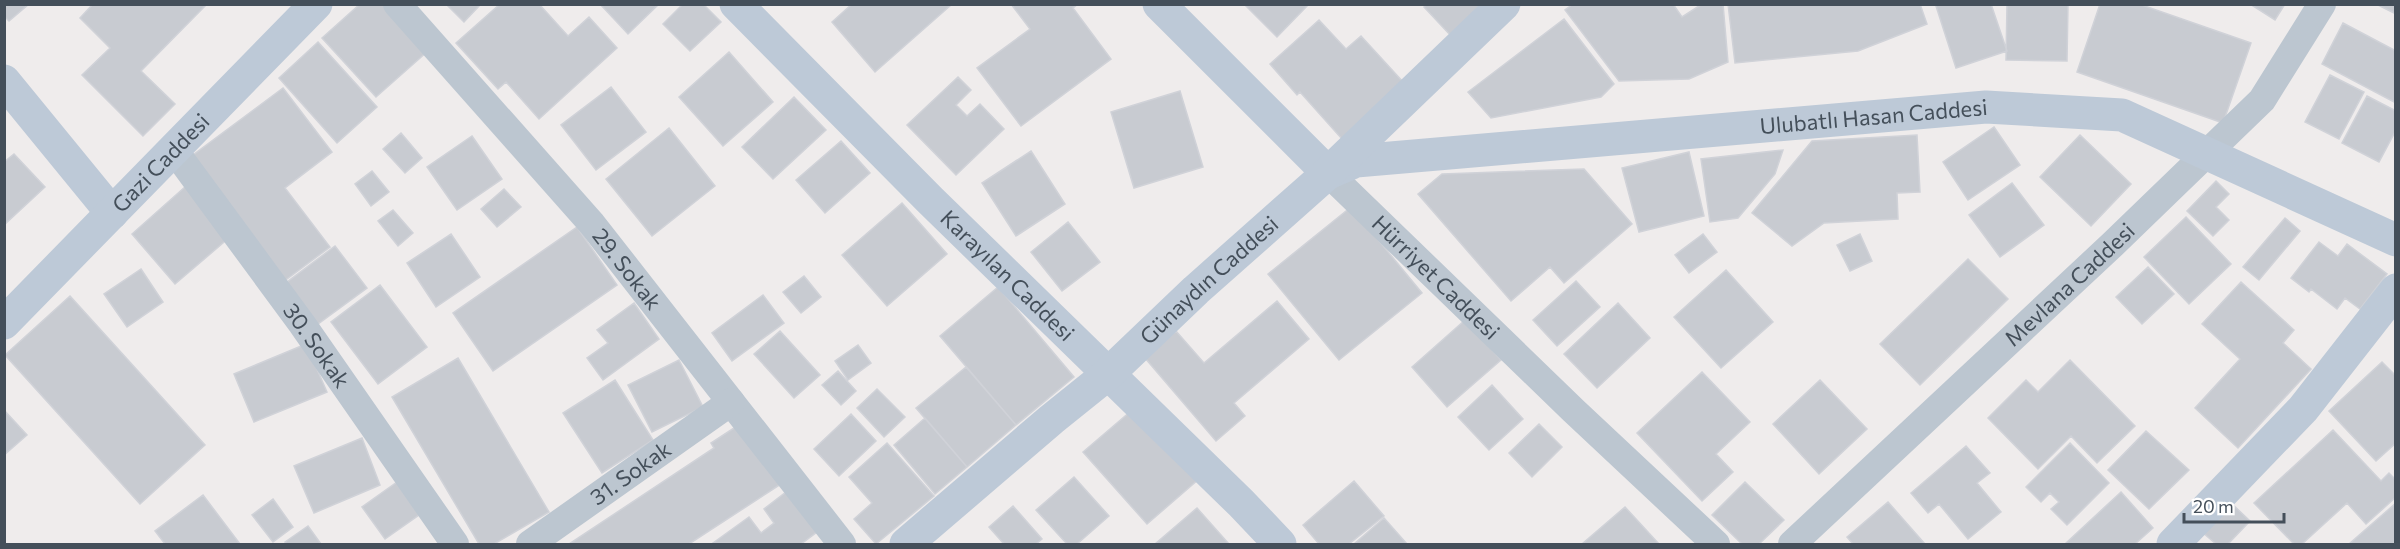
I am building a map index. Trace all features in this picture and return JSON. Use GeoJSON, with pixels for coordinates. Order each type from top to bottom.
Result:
{"type":"FeatureCollection","features":[{"type":"Feature","properties":{"kind":"street","name":"Gazi Caddesi"},"geometry":{"type":"LineString","coordinates":[[4,323],[316,4]]}},
{"type":"Feature","properties":{"kind":"street","name":"29. Sokak"},"geometry":{"type":"LineString","coordinates":[[397,4],[592,224],[842,544]]}},
{"type":"Feature","properties":{"kind":"street","name":"Karayılan Caddesi"},"geometry":{"type":"LineString","coordinates":[[736,4],[930,200],[1241,503],[1280,544]]}},
{"type":"Feature","properties":{"kind":"street","name":"Hürriyet Caddesi"},"geometry":{"type":"LineString","coordinates":[[1159,4],[1328,173],[1574,411],[1716,544]]}},
{"type":"Feature","properties":{"kind":"street","name":"Günaydın Caddesi"},"geometry":{"type":"LineString","coordinates":[[906,544],[1108,374],[1196,290],[1328,173],[1504,4]]}},
{"type":"Feature","properties":{"kind":"street","name":"Mevlana Caddesi"},"geometry":{"type":"LineString","coordinates":[[1792,544],[2208,154],[2262,100],[2322,4]]}},
{"type":"Feature","properties":{"kind":"street"},"geometry":{"type":"LineString","coordinates":[[4,81],[112,213]]}},
{"type":"Feature","properties":{"kind":"street","name":"Ulubatlı Hasan Caddesi"},"geometry":{"type":"LineString","coordinates":[[1328,173],[1356,161],[1986,107],[2122,115],[2396,240]]}},
{"type":"Feature","properties":{"kind":"street","name":"30. Sokak"},"geometry":{"type":"LineString","coordinates":[[174,150],[309,334],[455,544]]}},
{"type":"Feature","properties":{"kind":"street"},"geometry":{"type":"LineString","coordinates":[[2173,544],[2303,409],[2396,290]]}},
{"type":"Feature","properties":{"kind":"street","name":"31. Sokak"},"geometry":{"type":"LineString","coordinates":[[530,544],[731,402]]}},
{"type":"Feature","properties":{"kind":"building"},"geometry":{"type":"Polygon","coordinates":[[[4,4],[29,4],[9,21],[4,16],[4,4]]]}},
{"type":"Feature","properties":{"kind":"building"},"geometry":{"type":"Polygon","coordinates":[[[93,4],[207,4],[141,71],[175,104],[143,136],[82,75],[110,48],[80,18],[93,4]]]}},
{"type":"Feature","properties":{"kind":"building"},"geometry":{"type":"Polygon","coordinates":[[[360,4],[386,4],[428,51],[376,97],[322,38],[360,4]]]}},
{"type":"Feature","properties":{"kind":"building"},"geometry":{"type":"Polygon","coordinates":[[[446,4],[481,4],[464,22],[446,4]]]}},
{"type":"Feature","properties":{"kind":"building"},"geometry":{"type":"Polygon","coordinates":[[[500,4],[539,4],[568,36],[589,17],[617,48],[539,119],[506,82],[498,89],[456,43],[500,4]]]}},
{"type":"Feature","properties":{"kind":"building"},"geometry":{"type":"Polygon","coordinates":[[[600,4],[659,4],[628,34],[600,4]]]}},
{"type":"Feature","properties":{"kind":"building"},"geometry":{"type":"Polygon","coordinates":[[[683,4],[703,4],[721,22],[690,51],[663,24],[683,4]]]}},
{"type":"Feature","properties":{"kind":"building"},"geometry":{"type":"Polygon","coordinates":[[[852,4],[951,5],[875,72],[832,22],[852,4]]]}},
{"type":"Feature","properties":{"kind":"building"},"geometry":{"type":"Polygon","coordinates":[[[1011,4],[1078,4],[1073,8],[1111,59],[1021,126],[977,68],[1030,29],[1011,4]]]}},
{"type":"Feature","properties":{"kind":"building"},"geometry":{"type":"Polygon","coordinates":[[[1244,4],[1309,4],[1277,37],[1244,4]]]}},
{"type":"Feature","properties":{"kind":"building"},"geometry":{"type":"Polygon","coordinates":[[[1427,4],[1486,4],[1452,37],[1424,7],[1427,4]]]}},
{"type":"Feature","properties":{"kind":"building"},"geometry":{"type":"Polygon","coordinates":[[[1573,4],[1673,4],[1682,17],[1702,4],[1723,4],[1728,62],[1689,79],[1619,81],[1565,10],[1573,4]]]}},
{"type":"Feature","properties":{"kind":"building"},"geometry":{"type":"Polygon","coordinates":[[[1728,4],[1920,4],[1927,24],[1858,51],[1735,63],[1728,4]]]}},
{"type":"Feature","properties":{"kind":"building"},"geometry":{"type":"Polygon","coordinates":[[[1939,4],[1991,4],[2007,51],[1956,68],[1936,6],[1939,4]]]}},
{"type":"Feature","properties":{"kind":"building"},"geometry":{"type":"Polygon","coordinates":[[[2007,4],[2068,4],[2067,61],[2006,60],[2007,4]]]}},
{"type":"Feature","properties":{"kind":"building"},"geometry":{"type":"Polygon","coordinates":[[[2100,4],[2139,4],[2251,43],[2223,123],[2077,72],[2100,4]]]}},
{"type":"Feature","properties":{"kind":"building"},"geometry":{"type":"Polygon","coordinates":[[[2250,4],[2285,4],[2275,20],[2250,4]]]}},
{"type":"Feature","properties":{"kind":"building"},"geometry":{"type":"Polygon","coordinates":[[[2376,4],[2396,4],[2396,14],[2376,4]]]}},
{"type":"Feature","properties":{"kind":"building"},"geometry":{"type":"Polygon","coordinates":[[[1564,19],[1614,84],[1601,97],[1491,118],[1468,92],[1564,19]]]}},
{"type":"Feature","properties":{"kind":"building"},"geometry":{"type":"Polygon","coordinates":[[[1319,20],[1346,49],[1361,36],[1404,83],[1342,139],[1300,92],[1297,95],[1270,64],[1319,20]]]}},
{"type":"Feature","properties":{"kind":"building"},"geometry":{"type":"Polygon","coordinates":[[[2343,23],[2396,51],[2396,103],[2322,64],[2343,23]]]}},
{"type":"Feature","properties":{"kind":"building"},"geometry":{"type":"Polygon","coordinates":[[[318,42],[377,107],[337,143],[279,78],[318,42]]]}},
{"type":"Feature","properties":{"kind":"building"},"geometry":{"type":"Polygon","coordinates":[[[729,52],[773,102],[723,146],[679,97],[729,52]]]}},
{"type":"Feature","properties":{"kind":"building"},"geometry":{"type":"Polygon","coordinates":[[[2330,75],[2364,92],[2339,139],[2305,122],[2330,75]]]}},
{"type":"Feature","properties":{"kind":"building"},"geometry":{"type":"Polygon","coordinates":[[[958,77],[971,90],[956,105],[967,116],[980,104],[1004,129],[956,175],[907,125],[958,77]]]}},
{"type":"Feature","properties":{"kind":"building"},"geometry":{"type":"Polygon","coordinates":[[[611,87],[646,132],[596,170],[561,125],[611,87]]]}},
{"type":"Feature","properties":{"kind":"building"},"geometry":{"type":"Polygon","coordinates":[[[283,88],[332,152],[285,188],[330,247],[283,282],[189,158],[283,88]]]}},
{"type":"Feature","properties":{"kind":"building"},"geometry":{"type":"Polygon","coordinates":[[[1180,91],[1203,167],[1134,188],[1111,112],[1180,91]]]}},
{"type":"Feature","properties":{"kind":"building"},"geometry":{"type":"Polygon","coordinates":[[[2367,96],[2396,111],[2396,130],[2379,162],[2342,143],[2367,96]]]}},
{"type":"Feature","properties":{"kind":"building"},"geometry":{"type":"Polygon","coordinates":[[[794,97],[826,130],[773,179],[742,147],[794,97]]]}},
{"type":"Feature","properties":{"kind":"building"},"geometry":{"type":"Polygon","coordinates":[[[1994,127],[2020,165],[1968,200],[1943,162],[1994,127]]]}},
{"type":"Feature","properties":{"kind":"building"},"geometry":{"type":"Polygon","coordinates":[[[669,128],[715,186],[652,236],[606,179],[669,128]]]}},
{"type":"Feature","properties":{"kind":"building"},"geometry":{"type":"Polygon","coordinates":[[[401,133],[422,158],[405,173],[383,149],[401,133]]]}},
{"type":"Feature","properties":{"kind":"building"},"geometry":{"type":"Polygon","coordinates":[[[1917,135],[1920,192],[1897,193],[1898,219],[1824,223],[1792,246],[1752,213],[1812,141],[1917,135]]]}},
{"type":"Feature","properties":{"kind":"building"},"geometry":{"type":"Polygon","coordinates":[[[2080,135],[2131,184],[2091,226],[2040,177],[2080,135]]]}},
{"type":"Feature","properties":{"kind":"building"},"geometry":{"type":"Polygon","coordinates":[[[472,136],[502,179],[457,210],[427,167],[472,136]]]}},
{"type":"Feature","properties":{"kind":"building"},"geometry":{"type":"Polygon","coordinates":[[[841,141],[870,173],[825,213],[796,180],[841,141]]]}},
{"type":"Feature","properties":{"kind":"building"},"geometry":{"type":"Polygon","coordinates":[[[1783,150],[1775,174],[1738,218],[1710,222],[1701,159],[1783,150]]]}},
{"type":"Feature","properties":{"kind":"building"},"geometry":{"type":"Polygon","coordinates":[[[1031,151],[1065,204],[1016,236],[982,183],[1031,151]]]}},
{"type":"Feature","properties":{"kind":"building"},"geometry":{"type":"Polygon","coordinates":[[[1689,152],[1704,216],[1639,232],[1622,168],[1689,152]]]}},
{"type":"Feature","properties":{"kind":"building"},"geometry":{"type":"Polygon","coordinates":[[[14,154],[45,187],[4,225],[4,162],[14,154]]]}},
{"type":"Feature","properties":{"kind":"building"},"geometry":{"type":"Polygon","coordinates":[[[1584,169],[1632,224],[1564,283],[1550,267],[1511,301],[1418,194],[1442,174],[1584,169]]]}},
{"type":"Feature","properties":{"kind":"building"},"geometry":{"type":"Polygon","coordinates":[[[372,171],[389,192],[371,206],[355,184],[372,171]]]}},
{"type":"Feature","properties":{"kind":"building"},"geometry":{"type":"Polygon","coordinates":[[[2216,181],[2229,194],[2216,207],[2229,220],[2213,236],[2187,211],[2216,181]]]}},
{"type":"Feature","properties":{"kind":"building"},"geometry":{"type":"Polygon","coordinates":[[[2012,183],[2044,225],[2000,257],[1969,215],[2012,183]]]}},
{"type":"Feature","properties":{"kind":"building"},"geometry":{"type":"Polygon","coordinates":[[[186,186],[230,237],[175,284],[132,234],[186,186]]]}},
{"type":"Feature","properties":{"kind":"building"},"geometry":{"type":"Polygon","coordinates":[[[504,189],[521,207],[497,227],[481,209],[504,189]]]}},
{"type":"Feature","properties":{"kind":"building"},"geometry":{"type":"Polygon","coordinates":[[[902,203],[947,254],[887,306],[842,255],[902,203]]]}},
{"type":"Feature","properties":{"kind":"building"},"geometry":{"type":"Polygon","coordinates":[[[1351,207],[1422,293],[1339,360],[1268,274],[1351,207]]]}},
{"type":"Feature","properties":{"kind":"building"},"geometry":{"type":"Polygon","coordinates":[[[393,210],[413,233],[398,246],[378,221],[393,210]]]}},
{"type":"Feature","properties":{"kind":"building"},"geometry":{"type":"Polygon","coordinates":[[[2186,217],[2231,264],[2189,304],[2144,257],[2186,217]]]}},
{"type":"Feature","properties":{"kind":"building"},"geometry":{"type":"Polygon","coordinates":[[[2285,218],[2300,231],[2259,280],[2243,267],[2285,218]]]}},
{"type":"Feature","properties":{"kind":"building"},"geometry":{"type":"Polygon","coordinates":[[[1068,222],[1100,262],[1062,291],[1031,252],[1068,222]]]}},
{"type":"Feature","properties":{"kind":"building"},"geometry":{"type":"Polygon","coordinates":[[[577,227],[617,285],[493,371],[453,313],[577,227]]]}},
{"type":"Feature","properties":{"kind":"building"},"geometry":{"type":"Polygon","coordinates":[[[451,234],[480,277],[436,307],[407,263],[451,234]]]}},
{"type":"Feature","properties":{"kind":"building"},"geometry":{"type":"Polygon","coordinates":[[[1703,234],[1717,252],[1689,273],[1675,255],[1703,234]]]}},
{"type":"Feature","properties":{"kind":"building"},"geometry":{"type":"Polygon","coordinates":[[[1860,234],[1872,261],[1850,271],[1837,245],[1860,234]]]}},
{"type":"Feature","properties":{"kind":"building"},"geometry":{"type":"Polygon","coordinates":[[[2319,242],[2338,256],[2347,244],[2387,274],[2360,309],[2345,298],[2337,309],[2311,289],[2309,292],[2291,278],[2319,242]]]}},
{"type":"Feature","properties":{"kind":"building"},"geometry":{"type":"Polygon","coordinates":[[[335,246],[367,288],[314,327],[283,285],[335,246]]]}},
{"type":"Feature","properties":{"kind":"building"},"geometry":{"type":"Polygon","coordinates":[[[1968,259],[2008,299],[1920,385],[1880,344],[1968,259]]]}},
{"type":"Feature","properties":{"kind":"building"},"geometry":{"type":"Polygon","coordinates":[[[2148,267],[2174,294],[2142,324],[2116,297],[2148,267]]]}},
{"type":"Feature","properties":{"kind":"building"},"geometry":{"type":"Polygon","coordinates":[[[141,269],[163,302],[127,327],[104,294],[141,269]]]}},
{"type":"Feature","properties":{"kind":"building"},"geometry":{"type":"Polygon","coordinates":[[[1726,270],[1773,322],[1721,368],[1674,317],[1726,270]]]}},
{"type":"Feature","properties":{"kind":"building"},"geometry":{"type":"Polygon","coordinates":[[[804,276],[821,297],[801,313],[783,292],[804,276]]]}},
{"type":"Feature","properties":{"kind":"building"},"geometry":{"type":"Polygon","coordinates":[[[1576,281],[1600,307],[1557,346],[1533,320],[1576,281]]]}},
{"type":"Feature","properties":{"kind":"building"},"geometry":{"type":"Polygon","coordinates":[[[2241,282],[2294,330],[2283,343],[2311,369],[2238,448],[2195,408],[2240,359],[2202,324],[2241,282]]]}},
{"type":"Feature","properties":{"kind":"building"},"geometry":{"type":"Polygon","coordinates":[[[380,285],[427,347],[378,384],[331,322],[380,285]]]}},
{"type":"Feature","properties":{"kind":"building"},"geometry":{"type":"Polygon","coordinates":[[[998,287],[1074,377],[1016,425],[940,336],[998,287]]]}},
{"type":"Feature","properties":{"kind":"building"},"geometry":{"type":"Polygon","coordinates":[[[763,295],[784,323],[732,361],[712,333],[763,295]]]}},
{"type":"Feature","properties":{"kind":"building"},"geometry":{"type":"Polygon","coordinates":[[[70,296],[205,445],[140,504],[5,355],[70,296]]]}},
{"type":"Feature","properties":{"kind":"building"},"geometry":{"type":"Polygon","coordinates":[[[1277,301],[1309,339],[1234,403],[1245,416],[1216,441],[1145,358],[1176,331],[1204,363],[1277,301]]]}},
{"type":"Feature","properties":{"kind":"building"},"geometry":{"type":"Polygon","coordinates":[[[634,303],[659,339],[603,380],[587,358],[608,343],[597,330],[634,303]]]}},
{"type":"Feature","properties":{"kind":"building"},"geometry":{"type":"Polygon","coordinates":[[[1618,303],[1650,338],[1597,388],[1564,354],[1618,303]]]}},
{"type":"Feature","properties":{"kind":"building"},"geometry":{"type":"Polygon","coordinates":[[[1465,320],[1501,360],[1447,407],[1412,367],[1465,320]]]}},
{"type":"Feature","properties":{"kind":"building"},"geometry":{"type":"Polygon","coordinates":[[[780,331],[820,375],[794,398],[754,354],[780,331]]]}},
{"type":"Feature","properties":{"kind":"building"},"geometry":{"type":"Polygon","coordinates":[[[306,344],[327,392],[254,422],[234,374],[306,344]]]}},
{"type":"Feature","properties":{"kind":"building"},"geometry":{"type":"Polygon","coordinates":[[[858,345],[871,363],[848,380],[835,361],[858,345]]]}},
{"type":"Feature","properties":{"kind":"building"},"geometry":{"type":"Polygon","coordinates":[[[458,358],[549,512],[494,544],[479,544],[392,397],[458,358]]]}},
{"type":"Feature","properties":{"kind":"building"},"geometry":{"type":"Polygon","coordinates":[[[679,360],[703,407],[652,432],[628,385],[679,360]]]}},
{"type":"Feature","properties":{"kind":"building"},"geometry":{"type":"Polygon","coordinates":[[[2070,360],[2135,426],[2097,463],[2071,436],[2038,469],[1988,418],[2026,380],[2038,392],[2070,360]]]}},
{"type":"Feature","properties":{"kind":"building"},"geometry":{"type":"Polygon","coordinates":[[[2382,362],[2396,376],[2396,443],[2376,461],[2329,411],[2382,362]]]}},
{"type":"Feature","properties":{"kind":"building"},"geometry":{"type":"Polygon","coordinates":[[[966,367],[1016,425],[967,467],[916,408],[966,367]]]}},
{"type":"Feature","properties":{"kind":"building"},"geometry":{"type":"Polygon","coordinates":[[[838,371],[856,391],[841,405],[822,385],[838,371]]]}},
{"type":"Feature","properties":{"kind":"building"},"geometry":{"type":"Polygon","coordinates":[[[1702,372],[1750,422],[1716,454],[1733,472],[1702,501],[1637,433],[1702,372]]]}},
{"type":"Feature","properties":{"kind":"building"},"geometry":{"type":"Polygon","coordinates":[[[615,380],[653,440],[602,473],[563,413],[615,380]]]}},
{"type":"Feature","properties":{"kind":"building"},"geometry":{"type":"Polygon","coordinates":[[[1820,380],[1867,429],[1819,474],[1773,424],[1820,380]]]}},
{"type":"Feature","properties":{"kind":"building"},"geometry":{"type":"Polygon","coordinates":[[[1492,385],[1523,419],[1489,450],[1458,417],[1492,385]]]}},
{"type":"Feature","properties":{"kind":"building"},"geometry":{"type":"Polygon","coordinates":[[[877,389],[905,417],[884,437],[857,408],[877,389]]]}},
{"type":"Feature","properties":{"kind":"building"},"geometry":{"type":"Polygon","coordinates":[[[4,410],[27,435],[4,455],[4,410]]]}},
{"type":"Feature","properties":{"kind":"building"},"geometry":{"type":"Polygon","coordinates":[[[1131,411],[1199,479],[1147,524],[1083,452],[1131,411]]]}},
{"type":"Feature","properties":{"kind":"building"},"geometry":{"type":"Polygon","coordinates":[[[851,414],[876,441],[839,476],[814,449],[851,414]]]}},
{"type":"Feature","properties":{"kind":"building"},"geometry":{"type":"Polygon","coordinates":[[[925,418],[967,467],[935,494],[894,445],[925,418]]]}},
{"type":"Feature","properties":{"kind":"building"},"geometry":{"type":"Polygon","coordinates":[[[740,424],[781,484],[689,544],[569,544],[714,448],[711,443],[740,424]]]}},
{"type":"Feature","properties":{"kind":"building"},"geometry":{"type":"Polygon","coordinates":[[[1539,424],[1562,447],[1532,477],[1509,453],[1539,424]]]}},
{"type":"Feature","properties":{"kind":"building"},"geometry":{"type":"Polygon","coordinates":[[[2333,430],[2381,481],[2389,473],[2396,480],[2396,497],[2366,524],[2347,503],[2302,544],[2294,544],[2254,503],[2333,430]]]}},
{"type":"Feature","properties":{"kind":"building"},"geometry":{"type":"Polygon","coordinates":[[[2146,431],[2189,470],[2149,509],[2108,470],[2146,431]]]}},
{"type":"Feature","properties":{"kind":"building"},"geometry":{"type":"Polygon","coordinates":[[[362,438],[380,485],[314,513],[294,466],[362,438]]]}},
{"type":"Feature","properties":{"kind":"building"},"geometry":{"type":"Polygon","coordinates":[[[887,443],[934,496],[876,544],[854,519],[872,503],[849,477],[887,443]]]}},
{"type":"Feature","properties":{"kind":"building"},"geometry":{"type":"Polygon","coordinates":[[[2070,443],[2109,483],[2067,525],[2051,509],[2059,502],[2050,493],[2041,502],[2026,487],[2070,443]]]}},
{"type":"Feature","properties":{"kind":"building"},"geometry":{"type":"Polygon","coordinates":[[[1966,446],[1990,473],[1977,483],[2001,512],[1968,539],[1939,504],[1928,513],[1911,493],[1966,446]]]}},
{"type":"Feature","properties":{"kind":"building"},"geometry":{"type":"Polygon","coordinates":[[[1074,477],[1109,516],[1077,544],[1067,544],[1036,510],[1074,477]]]}},
{"type":"Feature","properties":{"kind":"building"},"geometry":{"type":"Polygon","coordinates":[[[1354,481],[1384,516],[1349,544],[1319,544],[1303,525],[1354,481]]]}},
{"type":"Feature","properties":{"kind":"building"},"geometry":{"type":"Polygon","coordinates":[[[397,482],[419,515],[385,539],[362,507],[397,482]]]}},
{"type":"Feature","properties":{"kind":"building"},"geometry":{"type":"Polygon","coordinates":[[[1745,482],[1784,520],[1759,544],[1742,544],[1712,515],[1745,482]]]}},
{"type":"Feature","properties":{"kind":"building"},"geometry":{"type":"Polygon","coordinates":[[[786,492],[817,532],[801,544],[713,543],[749,517],[761,533],[774,523],[764,509],[786,492]]]}},
{"type":"Feature","properties":{"kind":"building"},"geometry":{"type":"Polygon","coordinates":[[[2121,492],[2153,528],[2135,544],[2065,544],[2121,492]]]}},
{"type":"Feature","properties":{"kind":"building"},"geometry":{"type":"Polygon","coordinates":[[[203,495],[240,544],[165,544],[155,531],[203,495]]]}},
{"type":"Feature","properties":{"kind":"building"},"geometry":{"type":"Polygon","coordinates":[[[273,499],[293,527],[273,542],[252,515],[273,499]]]}},
{"type":"Feature","properties":{"kind":"building"},"geometry":{"type":"Polygon","coordinates":[[[1888,502],[1925,544],[1853,544],[1847,537],[1888,502]]]}},
{"type":"Feature","properties":{"kind":"building"},"geometry":{"type":"Polygon","coordinates":[[[2230,502],[2250,521],[2228,544],[2216,544],[2202,532],[2230,502]]]}},
{"type":"Feature","properties":{"kind":"building"},"geometry":{"type":"Polygon","coordinates":[[[2396,503],[2396,542],[2393,544],[2349,544],[2396,503]]]}},
{"type":"Feature","properties":{"kind":"building"},"geometry":{"type":"Polygon","coordinates":[[[1013,506],[1042,539],[1036,544],[1004,544],[989,527],[1013,506]]]}},
{"type":"Feature","properties":{"kind":"building"},"geometry":{"type":"Polygon","coordinates":[[[1625,507],[1659,544],[1582,544],[1625,507]]]}},
{"type":"Feature","properties":{"kind":"building"},"geometry":{"type":"Polygon","coordinates":[[[1197,508],[1229,544],[1155,544],[1197,508]]]}},
{"type":"Feature","properties":{"kind":"building"},"geometry":{"type":"Polygon","coordinates":[[[1384,518],[1407,544],[1354,544],[1384,518]]]}},
{"type":"Feature","properties":{"kind":"building"},"geometry":{"type":"Polygon","coordinates":[[[308,526],[321,544],[287,544],[285,542],[308,526]]]}}]}
